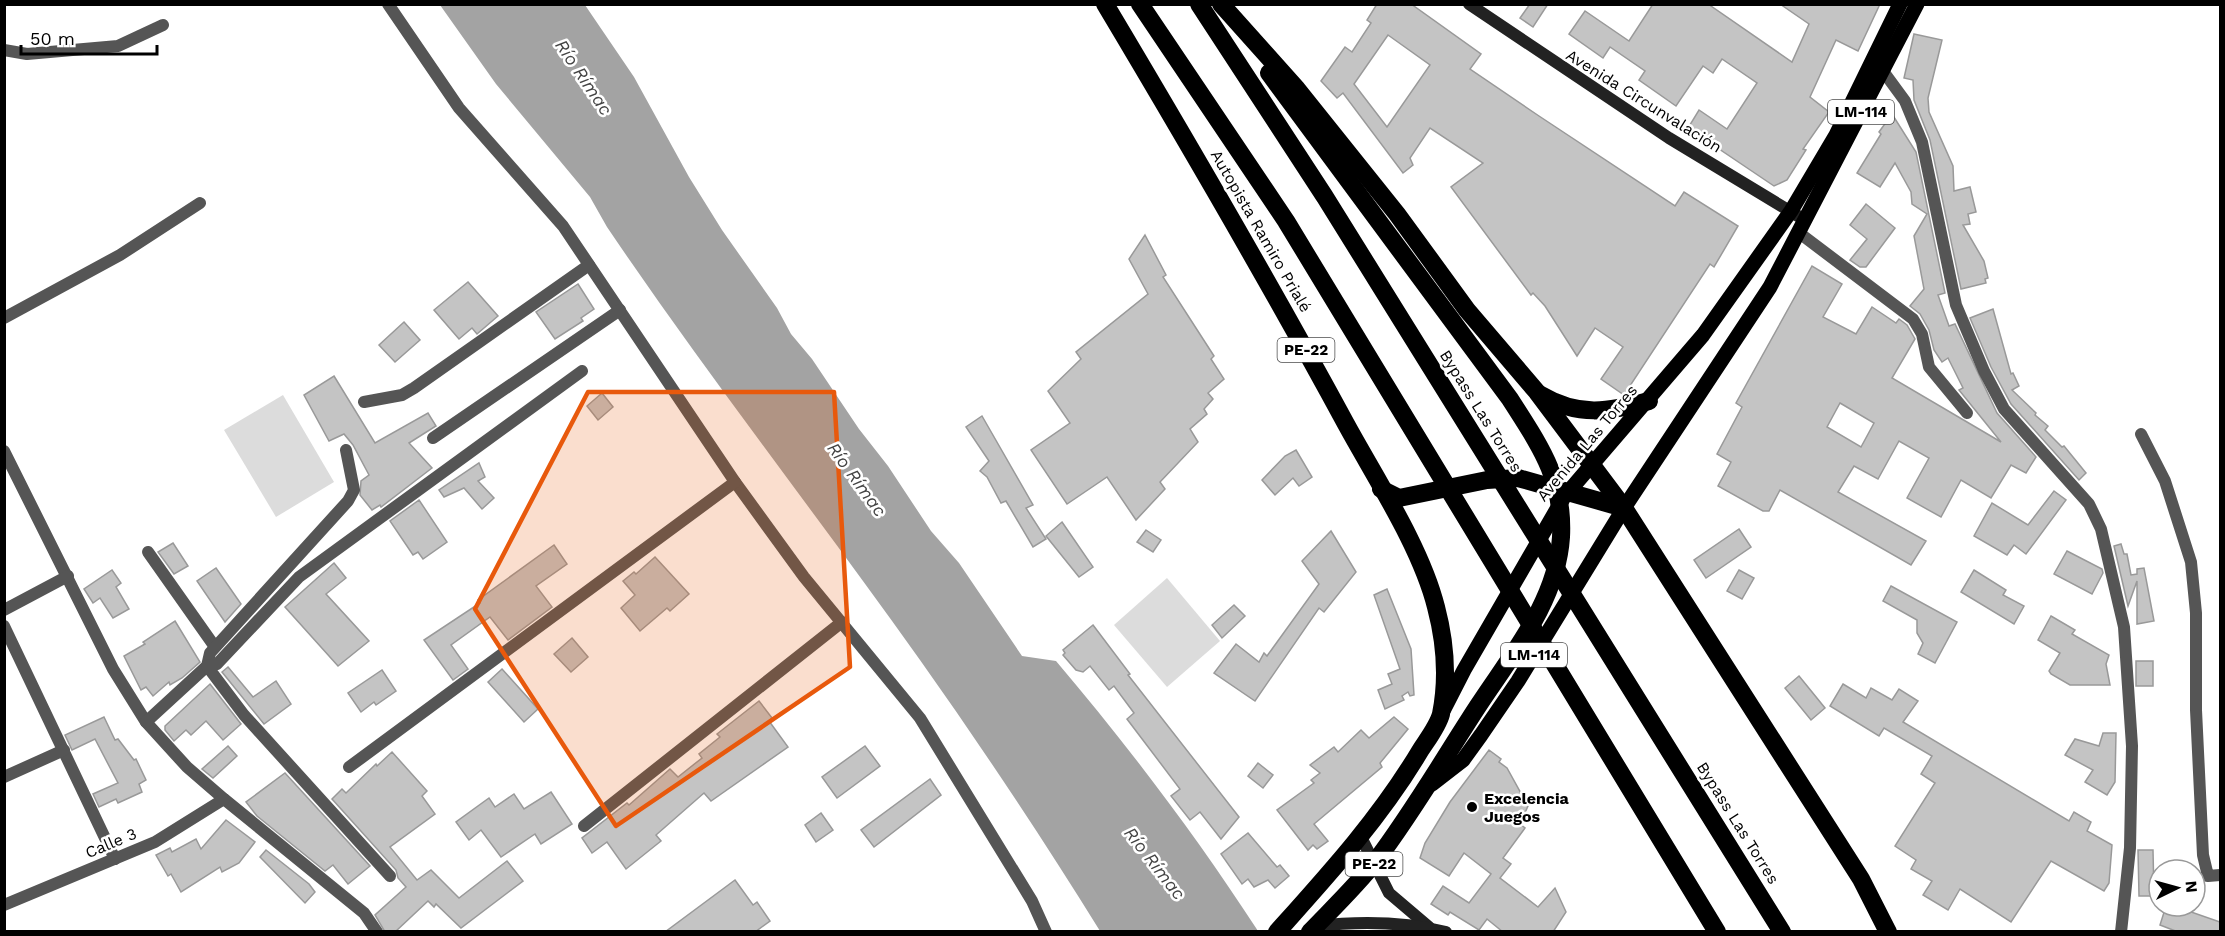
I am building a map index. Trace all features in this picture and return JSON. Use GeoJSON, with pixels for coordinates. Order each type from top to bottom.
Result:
{"type":"FeatureCollection","features":[{"type":"Feature","properties":{"kind":"highway","name":"Autopista Ramiro Prialé"},"geometry":{"type":"LineString","coordinates":[[1105,4],[1210,179],[1422,567],[1436,606],[1443,644],[1445,680],[1441,717]]}},
{"type":"Feature","properties":{"kind":"highway"},"geometry":{"type":"LineString","coordinates":[[1140,4],[1286,221],[1717,932]]}},
{"type":"Feature","properties":{"kind":"highway","name":"Bypass Las Torres"},"geometry":{"type":"LineString","coordinates":[[1199,4],[1325,197],[1782,932]]}},
{"type":"Feature","properties":{"kind":"highway"},"geometry":{"type":"LineString","coordinates":[[1219,4],[1297,89],[1397,214],[1467,310],[1537,392],[1624,508],[1861,879],[1888,932]]}},
{"type":"Feature","properties":{"kind":"highway","name":"PE-22"},"geometry":{"type":"LineString","coordinates":[[1219,4],[1510,399],[1540,446],[1555,477],[1561,512],[1561,536],[1555,572],[1531,624],[1427,787]]}},
{"type":"Feature","properties":{"kind":"highway"},"geometry":{"type":"LineString","coordinates":[[1537,392],[1565,407],[1587,412],[1614,410],[1648,401]]}},
{"type":"Feature","properties":{"kind":"highway"},"geometry":{"type":"LineString","coordinates":[[1381,489],[1399,498],[1478,481],[1518,478],[1624,508]]}},
{"type":"Feature","properties":{"kind":"highway","name":"Avenida Las Torres"},"geometry":{"type":"LineString","coordinates":[[1277,932],[1362,837],[1441,717]]}},
{"type":"Feature","properties":{"kind":"highway","name":"Avenida Las Torres"},"geometry":{"type":"LineString","coordinates":[[1313,929],[1374,863],[1427,787]]}},
{"type":"Feature","properties":{"kind":"main road","name":"Avenida Las Torres"},"geometry":{"type":"LineString","coordinates":[[1427,787],[1463,760],[1481,735],[1518,681],[1624,508],[1770,287],[1836,135],[1900,4]]}},
{"type":"Feature","properties":{"kind":"main road","name":"Avenida Las Torres"},"geometry":{"type":"LineString","coordinates":[[1441,717],[1509,589],[1567,493],[1648,401],[1798,221],[1883,71],[1917,4]]}},
{"type":"Feature","properties":{"kind":"street"},"geometry":{"type":"LineString","coordinates":[[388,4],[459,108],[563,226],[735,482],[804,577],[920,718],[1032,901],[1046,932]]}},
{"type":"Feature","properties":{"kind":"street","name":"Avenida Circunvalación"},"geometry":{"type":"LineString","coordinates":[[1469,4],[1798,221]]}},
{"type":"Feature","properties":{"kind":"street"},"geometry":{"type":"LineString","coordinates":[[4,50],[27,54],[118,46],[163,25]]}},
{"type":"Feature","properties":{"kind":"street"},"geometry":{"type":"LineString","coordinates":[[1883,71],[1905,101],[1922,142],[1956,304],[1984,371],[2004,408],[2089,504],[2101,529],[2124,627],[2133,746],[2130,848],[2121,932]]}},
{"type":"Feature","properties":{"kind":"street"},"geometry":{"type":"LineString","coordinates":[[4,318],[120,255],[200,203]]}},
{"type":"Feature","properties":{"kind":"street"},"geometry":{"type":"LineString","coordinates":[[1798,221],[1913,319],[1922,334],[1929,367],[1967,413]]}},
{"type":"Feature","properties":{"kind":"street"},"geometry":{"type":"LineString","coordinates":[[364,402],[402,395],[414,388],[589,265]]}},
{"type":"Feature","properties":{"kind":"street"},"geometry":{"type":"LineString","coordinates":[[433,438],[620,310]]}},
{"type":"Feature","properties":{"kind":"street"},"geometry":{"type":"LineString","coordinates":[[147,722],[207,666],[217,663],[299,577],[582,370]]}},
{"type":"Feature","properties":{"kind":"street"},"geometry":{"type":"LineString","coordinates":[[2141,434],[2165,481],[2191,562],[2196,613],[2196,710],[2203,855],[2205,873],[2208,876],[2220,875]]}},
{"type":"Feature","properties":{"kind":"street"},"geometry":{"type":"LineString","coordinates":[[207,666],[210,653],[215,647],[348,501],[354,490],[346,450]]}},
{"type":"Feature","properties":{"kind":"street"},"geometry":{"type":"LineString","coordinates":[[4,451],[113,669],[147,722],[187,766],[364,913],[377,932]]}},
{"type":"Feature","properties":{"kind":"street"},"geometry":{"type":"LineString","coordinates":[[349,767],[735,482]]}},
{"type":"Feature","properties":{"kind":"street"},"geometry":{"type":"LineString","coordinates":[[148,552],[215,647]]}},
{"type":"Feature","properties":{"kind":"street"},"geometry":{"type":"LineString","coordinates":[[4,610],[68,576]]}},
{"type":"Feature","properties":{"kind":"street"},"geometry":{"type":"LineString","coordinates":[[584,826],[842,622]]}},
{"type":"Feature","properties":{"kind":"street"},"geometry":{"type":"LineString","coordinates":[[4,626],[116,859]]}},
{"type":"Feature","properties":{"kind":"street"},"geometry":{"type":"LineString","coordinates":[[207,666],[244,714],[390,876]]}},
{"type":"Feature","properties":{"kind":"street"},"geometry":{"type":"LineString","coordinates":[[4,777],[64,750]]}},
{"type":"Feature","properties":{"kind":"street","name":"Calle 3"},"geometry":{"type":"LineString","coordinates":[[4,905],[155,842],[224,799]]}},
{"type":"Feature","properties":{"kind":"street"},"geometry":{"type":"LineString","coordinates":[[1362,837],[1389,892],[1430,928]]}},
{"type":"Feature","properties":{"kind":"street"},"geometry":{"type":"LineString","coordinates":[[1313,929],[1354,922],[1392,922],[1446,932]]}},
{"type":"Feature","properties":{"kind":"highlighted area"},"geometry":{"type":"Polygon","coordinates":[[[588,392],[834,392],[850,667],[616,826],[475,609],[588,392]]]}},
{"type":"Feature","properties":{"kind":"shaded area"},"geometry":{"type":"Polygon","coordinates":[[[283,395],[334,482],[276,517],[224,430],[283,395]]]}},
{"type":"Feature","properties":{"kind":"shaded area"},"geometry":{"type":"Polygon","coordinates":[[[1167,578],[1220,641],[1167,687],[1114,625],[1167,578]]]}},
{"type":"Feature","properties":{"kind":"water","name":"Río Rímac"},"geometry":{"type":"Polygon","coordinates":[[[440,5],[585,5],[634,77],[689,177],[722,230],[777,308],[791,334],[812,359],[931,531],[959,563],[1022,656],[1056,661],[1083,693],[1187,827],[1258,931],[1100,931],[1035,828],[943,693],[684,337],[607,227],[590,197],[496,84],[440,5]]]}},
{"type":"Feature","properties":{"kind":"building"},"geometry":{"type":"Polygon","coordinates":[[[1377,4],[1411,4],[1481,54],[1470,69],[1539,116],[1675,206],[1684,192],[1738,226],[1714,267],[1710,264],[1624,395],[1601,379],[1623,347],[1595,328],[1577,356],[1545,306],[1533,293],[1531,295],[1451,187],[1483,163],[1430,128],[1410,158],[1413,165],[1403,173],[1343,93],[1337,98],[1321,81],[1345,47],[1352,52],[1371,23],[1367,20],[1377,4]],[[1388,35],[1354,84],[1387,127],[1430,65],[1388,35]]]}},
{"type":"Feature","properties":{"kind":"building"},"geometry":{"type":"Polygon","coordinates":[[[1530,4],[1548,4],[1533,27],[1520,18],[1530,4]]]}},
{"type":"Feature","properties":{"kind":"building"},"geometry":{"type":"Polygon","coordinates":[[[1653,4],[1708,4],[1792,62],[1809,24],[1780,4],[1880,4],[1858,51],[1836,40],[1810,97],[1829,112],[1803,149],[1806,150],[1787,180],[1774,186],[1688,128],[1699,110],[1727,129],[1757,83],[1722,59],[1713,73],[1703,66],[1676,106],[1639,80],[1645,71],[1610,47],[1603,58],[1569,34],[1585,11],[1629,41],[1653,4]]]}},
{"type":"Feature","properties":{"kind":"building"},"geometry":{"type":"Polygon","coordinates":[[[1914,34],[1942,40],[1928,98],[1929,112],[1953,166],[1954,191],[1970,187],[1976,212],[1968,214],[1970,224],[1963,225],[1984,261],[1988,278],[1985,279],[1986,283],[1961,289],[1930,140],[1914,100],[1913,80],[1904,78],[1914,34]]]}},
{"type":"Feature","properties":{"kind":"building"},"geometry":{"type":"Polygon","coordinates":[[[1892,114],[1916,152],[1945,293],[1938,295],[1949,326],[1955,324],[1997,413],[2036,457],[2026,473],[2011,465],[1991,498],[1961,480],[1941,517],[1907,498],[1929,458],[1899,441],[1878,479],[1854,466],[1838,492],[1926,541],[1911,565],[1780,490],[1769,511],[1763,511],[1718,486],[1731,462],[1717,454],[1742,407],[1736,403],[1812,266],[1842,284],[1823,317],[1856,334],[1872,307],[1896,323],[1899,319],[1907,325],[1915,339],[1892,378],[2001,442],[1959,390],[1963,388],[1948,358],[1942,362],[1934,350],[1929,330],[1920,314],[1910,306],[1924,289],[1914,236],[1927,214],[1912,204],[1911,192],[1895,163],[1880,187],[1857,173],[1881,134],[1879,132],[1892,114]],[[1840,403],[1827,427],[1861,447],[1874,423],[1840,403]]]}},
{"type":"Feature","properties":{"kind":"building"},"geometry":{"type":"Polygon","coordinates":[[[1866,204],[1895,228],[1866,267],[1860,267],[1850,260],[1867,239],[1850,225],[1866,204]]]}},
{"type":"Feature","properties":{"kind":"building"},"geometry":{"type":"Polygon","coordinates":[[[1145,235],[1166,275],[1163,277],[1214,356],[1211,359],[1224,379],[1208,393],[1213,399],[1204,409],[1207,414],[1190,429],[1198,442],[1160,482],[1165,489],[1136,520],[1107,477],[1067,504],[1031,450],[1070,423],[1048,391],[1081,359],[1076,352],[1148,294],[1129,259],[1145,235]]]}},
{"type":"Feature","properties":{"kind":"building"},"geometry":{"type":"Polygon","coordinates":[[[468,282],[498,316],[477,334],[472,328],[459,339],[434,310],[468,282]]]}},
{"type":"Feature","properties":{"kind":"building"},"geometry":{"type":"Polygon","coordinates":[[[578,284],[594,309],[581,318],[583,321],[555,339],[536,312],[578,284]]]}},
{"type":"Feature","properties":{"kind":"building"},"geometry":{"type":"Polygon","coordinates":[[[1993,309],[2011,374],[2013,373],[2019,386],[2012,390],[2048,426],[2045,430],[2062,447],[2064,446],[2086,473],[2079,480],[2011,404],[1991,367],[1970,318],[1993,309]]]}},
{"type":"Feature","properties":{"kind":"building"},"geometry":{"type":"Polygon","coordinates":[[[404,322],[420,340],[395,362],[379,345],[404,322]]]}},
{"type":"Feature","properties":{"kind":"building"},"geometry":{"type":"Polygon","coordinates":[[[334,376],[375,443],[428,413],[436,426],[409,443],[432,468],[381,507],[380,505],[372,510],[360,495],[361,481],[369,475],[353,445],[344,434],[329,441],[304,395],[334,376]]]}},
{"type":"Feature","properties":{"kind":"building"},"geometry":{"type":"Polygon","coordinates":[[[602,393],[613,407],[598,420],[587,406],[602,393]]]}},
{"type":"Feature","properties":{"kind":"building"},"geometry":{"type":"Polygon","coordinates":[[[982,416],[1033,505],[1026,508],[1046,539],[1033,547],[1006,501],[1001,503],[987,477],[980,471],[989,461],[966,427],[982,416]]]}},
{"type":"Feature","properties":{"kind":"building"},"geometry":{"type":"Polygon","coordinates":[[[1296,450],[1312,477],[1299,486],[1293,478],[1275,495],[1262,480],[1285,456],[1296,450]]]}},
{"type":"Feature","properties":{"kind":"building"},"geometry":{"type":"Polygon","coordinates":[[[479,463],[485,477],[478,481],[494,498],[482,509],[464,488],[444,497],[439,490],[479,463]]]}},
{"type":"Feature","properties":{"kind":"building"},"geometry":{"type":"Polygon","coordinates":[[[2054,491],[2066,500],[2026,554],[2014,545],[2007,555],[1974,536],[1992,503],[2028,525],[2054,491]]]}},
{"type":"Feature","properties":{"kind":"building"},"geometry":{"type":"Polygon","coordinates":[[[419,500],[447,542],[423,559],[418,552],[413,555],[390,521],[419,500]]]}},
{"type":"Feature","properties":{"kind":"building"},"geometry":{"type":"Polygon","coordinates":[[[1062,522],[1093,567],[1079,577],[1046,536],[1062,522]]]}},
{"type":"Feature","properties":{"kind":"building"},"geometry":{"type":"Polygon","coordinates":[[[1739,529],[1751,547],[1706,578],[1694,560],[1739,529]]]}},
{"type":"Feature","properties":{"kind":"building"},"geometry":{"type":"Polygon","coordinates":[[[1146,530],[1161,540],[1153,552],[1137,542],[1146,530]]]}},
{"type":"Feature","properties":{"kind":"building"},"geometry":{"type":"Polygon","coordinates":[[[1331,531],[1356,572],[1324,612],[1319,608],[1255,701],[1214,673],[1236,644],[1259,662],[1264,653],[1267,656],[1319,584],[1302,561],[1331,531]]]}},
{"type":"Feature","properties":{"kind":"building"},"geometry":{"type":"Polygon","coordinates":[[[173,543],[188,566],[174,574],[158,552],[173,543]]]}},
{"type":"Feature","properties":{"kind":"building"},"geometry":{"type":"Polygon","coordinates":[[[2121,544],[2124,554],[2127,554],[2131,575],[2137,574],[2137,569],[2144,568],[2154,621],[2137,624],[2137,581],[2128,606],[2114,546],[2121,544]]]}},
{"type":"Feature","properties":{"kind":"building"},"geometry":{"type":"Polygon","coordinates":[[[554,545],[567,564],[536,586],[552,607],[508,640],[490,617],[451,645],[468,669],[453,680],[424,640],[480,603],[478,600],[554,545]]]}},
{"type":"Feature","properties":{"kind":"building"},"geometry":{"type":"Polygon","coordinates":[[[2067,551],[2102,569],[2103,573],[2092,594],[2054,574],[2067,551]]]}},
{"type":"Feature","properties":{"kind":"building"},"geometry":{"type":"Polygon","coordinates":[[[655,557],[689,594],[670,611],[667,608],[640,631],[621,608],[635,595],[623,581],[634,572],[636,574],[655,557]]]}},
{"type":"Feature","properties":{"kind":"building"},"geometry":{"type":"Polygon","coordinates":[[[334,563],[346,578],[326,594],[369,641],[338,666],[285,607],[334,563]]]}},
{"type":"Feature","properties":{"kind":"building"},"geometry":{"type":"Polygon","coordinates":[[[216,568],[241,604],[225,622],[197,581],[216,568]]]}},
{"type":"Feature","properties":{"kind":"building"},"geometry":{"type":"Polygon","coordinates":[[[112,570],[121,583],[116,587],[129,609],[113,618],[100,598],[93,603],[84,589],[112,570]]]}},
{"type":"Feature","properties":{"kind":"building"},"geometry":{"type":"Polygon","coordinates":[[[1739,570],[1754,578],[1742,599],[1727,591],[1739,570]]]}},
{"type":"Feature","properties":{"kind":"building"},"geometry":{"type":"Polygon","coordinates":[[[1974,570],[2006,590],[2003,595],[2024,606],[2014,624],[1961,592],[1974,570]]]}},
{"type":"Feature","properties":{"kind":"building"},"geometry":{"type":"Polygon","coordinates":[[[1891,586],[1957,622],[1935,663],[1918,654],[1923,643],[1917,633],[1917,620],[1883,601],[1891,586]]]}},
{"type":"Feature","properties":{"kind":"building"},"geometry":{"type":"Polygon","coordinates":[[[1387,589],[1411,649],[1414,695],[1410,696],[1408,692],[1402,696],[1404,700],[1385,709],[1378,690],[1392,684],[1388,674],[1400,669],[1374,595],[1387,589]]]}},
{"type":"Feature","properties":{"kind":"building"},"geometry":{"type":"Polygon","coordinates":[[[1234,605],[1245,616],[1222,638],[1212,625],[1234,605]]]}},
{"type":"Feature","properties":{"kind":"building"},"geometry":{"type":"Polygon","coordinates":[[[2051,616],[2075,630],[2072,634],[2109,655],[2106,664],[2110,685],[2070,685],[2051,674],[2049,671],[2060,653],[2038,640],[2051,616]]]}},
{"type":"Feature","properties":{"kind":"building"},"geometry":{"type":"Polygon","coordinates":[[[175,621],[200,662],[182,678],[170,685],[169,682],[153,696],[146,687],[141,690],[124,656],[145,644],[143,642],[175,621]]]}},
{"type":"Feature","properties":{"kind":"building"},"geometry":{"type":"Polygon","coordinates":[[[1093,625],[1130,674],[1128,675],[1239,817],[1221,839],[1200,812],[1190,820],[1171,796],[1180,789],[1127,719],[1134,713],[1114,686],[1109,690],[1090,666],[1083,672],[1076,670],[1063,655],[1065,653],[1063,650],[1093,625]]]}},
{"type":"Feature","properties":{"kind":"building"},"geometry":{"type":"Polygon","coordinates":[[[572,638],[588,657],[571,672],[554,654],[572,638]]]}},
{"type":"Feature","properties":{"kind":"building"},"geometry":{"type":"Polygon","coordinates":[[[2136,661],[2153,661],[2153,686],[2136,686],[2136,661]]]}},
{"type":"Feature","properties":{"kind":"building"},"geometry":{"type":"Polygon","coordinates":[[[228,667],[253,697],[276,681],[291,704],[264,724],[222,672],[228,667]]]}},
{"type":"Feature","properties":{"kind":"building"},"geometry":{"type":"Polygon","coordinates":[[[502,669],[538,709],[524,722],[488,682],[502,669]]]}},
{"type":"Feature","properties":{"kind":"building"},"geometry":{"type":"Polygon","coordinates":[[[382,670],[396,691],[376,705],[374,702],[361,712],[348,693],[382,670]]]}},
{"type":"Feature","properties":{"kind":"building"},"geometry":{"type":"Polygon","coordinates":[[[1799,676],[1825,708],[1811,720],[1785,688],[1799,676]]]}},
{"type":"Feature","properties":{"kind":"building"},"geometry":{"type":"Polygon","coordinates":[[[210,684],[241,724],[223,740],[206,721],[191,735],[186,730],[174,741],[165,730],[165,726],[210,684]]]}},
{"type":"Feature","properties":{"kind":"building"},"geometry":{"type":"Polygon","coordinates":[[[1843,684],[1866,698],[1871,688],[1892,700],[1899,689],[1918,701],[1903,722],[2069,821],[2074,812],[2091,822],[2087,831],[2112,845],[2109,883],[2104,891],[2051,861],[2011,922],[1960,889],[1948,910],[1923,895],[1932,881],[1911,869],[1916,860],[1895,846],[1935,783],[1921,774],[1932,756],[1884,728],[1879,736],[1830,706],[1843,684]]]}},
{"type":"Feature","properties":{"kind":"building"},"geometry":{"type":"Polygon","coordinates":[[[759,701],[772,718],[769,721],[788,747],[711,801],[704,793],[656,835],[661,841],[626,869],[607,842],[592,853],[582,838],[627,803],[629,805],[670,769],[678,777],[702,758],[699,754],[720,737],[717,734],[759,701]]]}},
{"type":"Feature","properties":{"kind":"building"},"geometry":{"type":"Polygon","coordinates":[[[104,717],[115,740],[118,739],[134,760],[136,759],[146,780],[139,784],[142,792],[118,803],[116,799],[99,807],[93,794],[118,783],[95,739],[72,750],[65,735],[104,717]]]}},
{"type":"Feature","properties":{"kind":"building"},"geometry":{"type":"Polygon","coordinates":[[[1394,717],[1408,729],[1380,763],[1382,767],[1314,824],[1328,841],[1317,849],[1313,845],[1308,850],[1277,810],[1314,783],[1311,780],[1320,773],[1310,765],[1334,747],[1338,752],[1361,730],[1369,738],[1394,717]]]}},
{"type":"Feature","properties":{"kind":"building"},"geometry":{"type":"Polygon","coordinates":[[[2103,733],[2116,733],[2115,782],[2107,795],[2085,782],[2093,770],[2065,755],[2075,739],[2099,746],[2103,733]]]}},
{"type":"Feature","properties":{"kind":"building"},"geometry":{"type":"Polygon","coordinates":[[[228,746],[237,756],[213,778],[202,769],[228,746]]]}},
{"type":"Feature","properties":{"kind":"building"},"geometry":{"type":"Polygon","coordinates":[[[865,746],[880,766],[837,798],[822,777],[865,746]]]}},
{"type":"Feature","properties":{"kind":"building"},"geometry":{"type":"Polygon","coordinates":[[[1489,750],[1501,759],[1499,762],[1507,768],[1528,806],[1520,824],[1525,828],[1503,858],[1511,864],[1500,878],[1538,907],[1555,888],[1566,912],[1553,932],[1503,932],[1487,919],[1479,930],[1450,912],[1448,915],[1431,904],[1443,886],[1469,903],[1491,874],[1464,853],[1449,876],[1420,858],[1425,843],[1450,802],[1489,750]]]}},
{"type":"Feature","properties":{"kind":"building"},"geometry":{"type":"Polygon","coordinates":[[[392,752],[427,791],[422,796],[435,814],[390,847],[417,880],[431,870],[459,898],[507,861],[523,881],[461,928],[436,904],[434,907],[428,901],[395,932],[385,932],[375,915],[406,887],[398,878],[396,870],[332,799],[342,789],[346,793],[392,752]]]}},
{"type":"Feature","properties":{"kind":"building"},"geometry":{"type":"Polygon","coordinates":[[[1258,763],[1273,775],[1263,788],[1248,776],[1258,763]]]}},
{"type":"Feature","properties":{"kind":"building"},"geometry":{"type":"Polygon","coordinates":[[[285,773],[370,866],[348,884],[333,865],[325,871],[257,816],[246,802],[285,773]]]}},
{"type":"Feature","properties":{"kind":"building"},"geometry":{"type":"Polygon","coordinates":[[[930,779],[941,795],[874,847],[861,830],[930,779]]]}},
{"type":"Feature","properties":{"kind":"building"},"geometry":{"type":"Polygon","coordinates":[[[551,792],[572,824],[541,844],[535,834],[501,857],[481,830],[469,840],[456,822],[489,798],[495,807],[514,794],[524,809],[551,792]]]}},
{"type":"Feature","properties":{"kind":"building"},"geometry":{"type":"Polygon","coordinates":[[[821,813],[833,830],[816,842],[805,825],[821,813]]]}},
{"type":"Feature","properties":{"kind":"building"},"geometry":{"type":"Polygon","coordinates":[[[226,820],[255,842],[239,863],[222,872],[220,867],[181,892],[171,874],[168,876],[156,855],[170,848],[172,852],[196,839],[201,849],[226,820]]]}},
{"type":"Feature","properties":{"kind":"building"},"geometry":{"type":"Polygon","coordinates":[[[1248,833],[1277,867],[1280,865],[1289,876],[1275,888],[1268,880],[1254,887],[1248,879],[1242,884],[1221,854],[1248,833]]]}},
{"type":"Feature","properties":{"kind":"building"},"geometry":{"type":"Polygon","coordinates":[[[266,850],[309,884],[315,892],[305,903],[260,857],[266,850]]]}},
{"type":"Feature","properties":{"kind":"building"},"geometry":{"type":"Polygon","coordinates":[[[2138,850],[2153,850],[2153,858],[2147,858],[2147,896],[2139,896],[2138,850]]]}},
{"type":"Feature","properties":{"kind":"building"},"geometry":{"type":"Polygon","coordinates":[[[735,880],[753,905],[757,902],[770,921],[755,932],[665,932],[735,880]]]}},
{"type":"Feature","properties":{"kind":"building"},"geometry":{"type":"Polygon","coordinates":[[[2207,917],[2220,922],[2220,932],[2178,932],[2160,925],[2162,918],[2207,917]]]}},
{"type":"Feature","properties":{"kind":"place","name":"Excelencia Juegos"},"geometry":{"type":"Point","coordinates":[1472,807]}}]}
